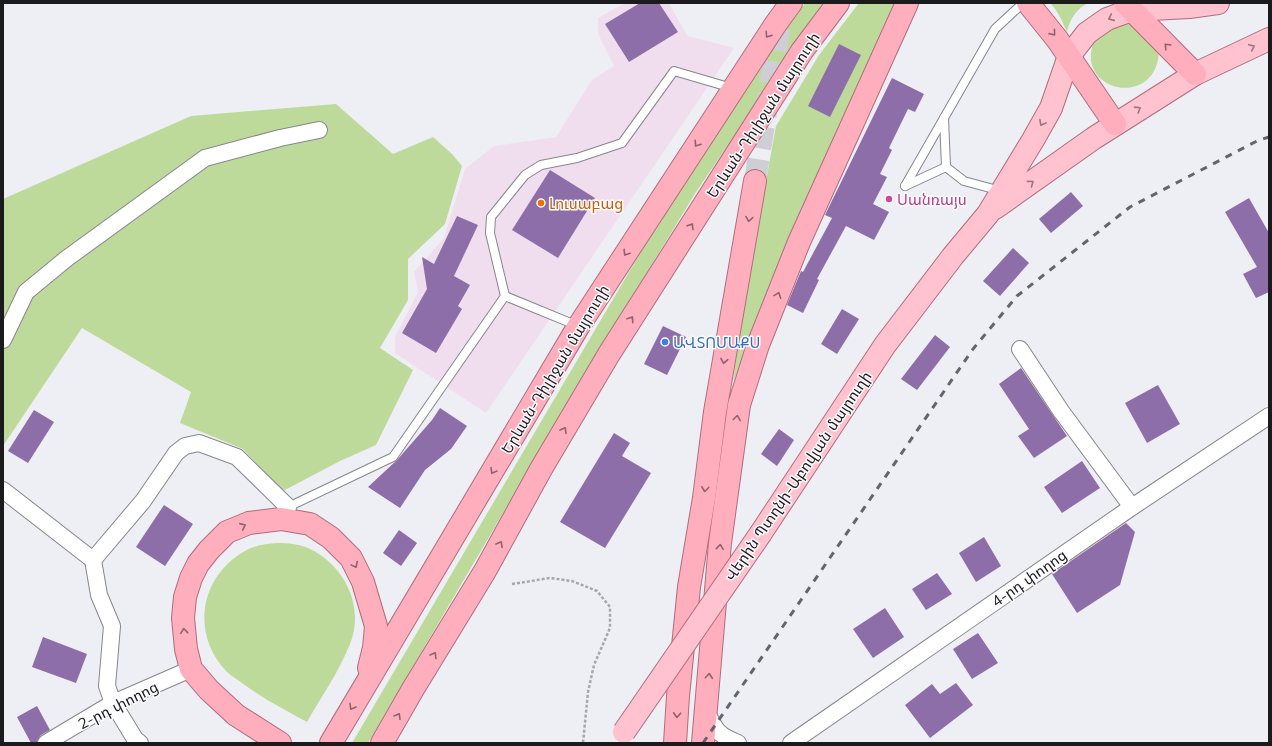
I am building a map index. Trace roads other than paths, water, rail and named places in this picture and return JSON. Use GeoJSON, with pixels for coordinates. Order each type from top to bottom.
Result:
{"type":"FeatureCollection","features":[{"type":"Feature","properties":{"kind":"highway","name":"Երևան-Դիլիջան մայրուղի"},"geometry":{"type":"LineString","coordinates":[[335,736],[578,327],[774,25],[791,3]]}},
{"type":"Feature","properties":{"kind":"highway","name":"Երևան-Դիլիջան մայրուղի"},"geometry":{"type":"LineString","coordinates":[[382,743],[485,571],[541,469],[609,354],[802,51],[838,3]]}},
{"type":"Feature","properties":{"kind":"highway"},"geometry":{"type":"LineString","coordinates":[[703,743],[720,544],[739,405],[758,346],[799,242],[907,3]]}},
{"type":"Feature","properties":{"kind":"highway"},"geometry":{"type":"LineString","coordinates":[[1028,3],[1057,39],[1115,124]]}},
{"type":"Feature","properties":{"kind":"highway"},"geometry":{"type":"LineString","coordinates":[[1129,6],[1195,74]]}},
{"type":"Feature","properties":{"kind":"highway"},"geometry":{"type":"LineString","coordinates":[[675,743],[678,696],[689,587],[704,498],[715,412],[755,181]]}},
{"type":"Feature","properties":{"kind":"highway"},"geometry":{"type":"LineString","coordinates":[[280,743],[236,715],[209,690],[191,669],[186,649],[183,618],[185,597],[191,578],[198,564],[209,550],[227,532],[249,523],[284,513],[310,524],[331,538],[351,558],[363,582],[376,626],[374,648],[364,686]]}},
{"type":"Feature","properties":{"kind":"main road","name":"Վերին Պտղնի-Աբովյան մայրուղի"},"geometry":{"type":"LineString","coordinates":[[620,737],[761,533],[885,345],[953,256],[988,214],[1051,108],[1069,56],[1087,33],[1129,6],[1189,7],[1218,3]]}},
{"type":"Feature","properties":{"kind":"main road","name":"Վերին Պտղնի-Աբովյան մայրուղի"},"geometry":{"type":"LineString","coordinates":[[988,214],[1094,138],[1195,74],[1269,39]]}},
{"type":"Feature","properties":{"kind":"street"},"geometry":{"type":"LineString","coordinates":[[3,340],[26,292],[66,259],[205,158],[280,138],[319,130]]}},
{"type":"Feature","properties":{"kind":"street"},"geometry":{"type":"LineString","coordinates":[[1020,349],[1061,411],[1132,507]]}},
{"type":"Feature","properties":{"kind":"street","name":"4-րդ փողոց"},"geometry":{"type":"LineString","coordinates":[[792,743],[1132,507],[1269,416]]}},
{"type":"Feature","properties":{"kind":"street"},"geometry":{"type":"LineString","coordinates":[[93,560],[143,501],[176,453],[186,446],[199,443],[237,458],[284,513]]}},
{"type":"Feature","properties":{"kind":"street"},"geometry":{"type":"LineString","coordinates":[[3,490],[93,560],[99,594],[112,626],[107,686],[113,703],[135,739],[140,743]]}},
{"type":"Feature","properties":{"kind":"street","name":"2-րդ փողոց"},"geometry":{"type":"LineString","coordinates":[[46,743],[113,703],[191,669]]}},
{"type":"Feature","properties":{"kind":"street"},"geometry":{"type":"LineString","coordinates":[[706,710],[717,732],[725,738],[738,743]]}},
{"type":"Feature","properties":{"kind":"lane"},"geometry":{"type":"LineString","coordinates":[[946,167],[905,186],[995,29],[1023,3]]}},
{"type":"Feature","properties":{"kind":"lane"},"geometry":{"type":"LineString","coordinates":[[284,513],[393,457],[505,296],[490,233],[491,217],[525,175],[541,165],[577,158],[622,143],[674,71],[733,89]]}},
{"type":"Feature","properties":{"kind":"lane"},"geometry":{"type":"LineString","coordinates":[[944,118],[946,167],[964,181],[1001,191]]}},
{"type":"Feature","properties":{"kind":"lane"},"geometry":{"type":"LineString","coordinates":[[505,296],[578,327]]}},
{"type":"Feature","properties":{"kind":"tunnel"},"geometry":{"type":"LineString","coordinates":[[755,181],[782,12]]}},
{"type":"Feature","properties":{"kind":"railway"},"geometry":{"type":"LineString","coordinates":[[703,743],[973,349],[1017,296],[1130,207],[1257,141],[1269,137]]}},
{"type":"Feature","properties":{"kind":"place","name":"Սանռայս"},"geometry":{"type":"Point","coordinates":[889,199]}},
{"type":"Feature","properties":{"kind":"place","name":"Լուսաբաց"},"geometry":{"type":"Point","coordinates":[541,203]}},
{"type":"Feature","properties":{"kind":"place","name":"ԱՎՏՈՄԱՔՍ"},"geometry":{"type":"Point","coordinates":[665,342]}}]}
